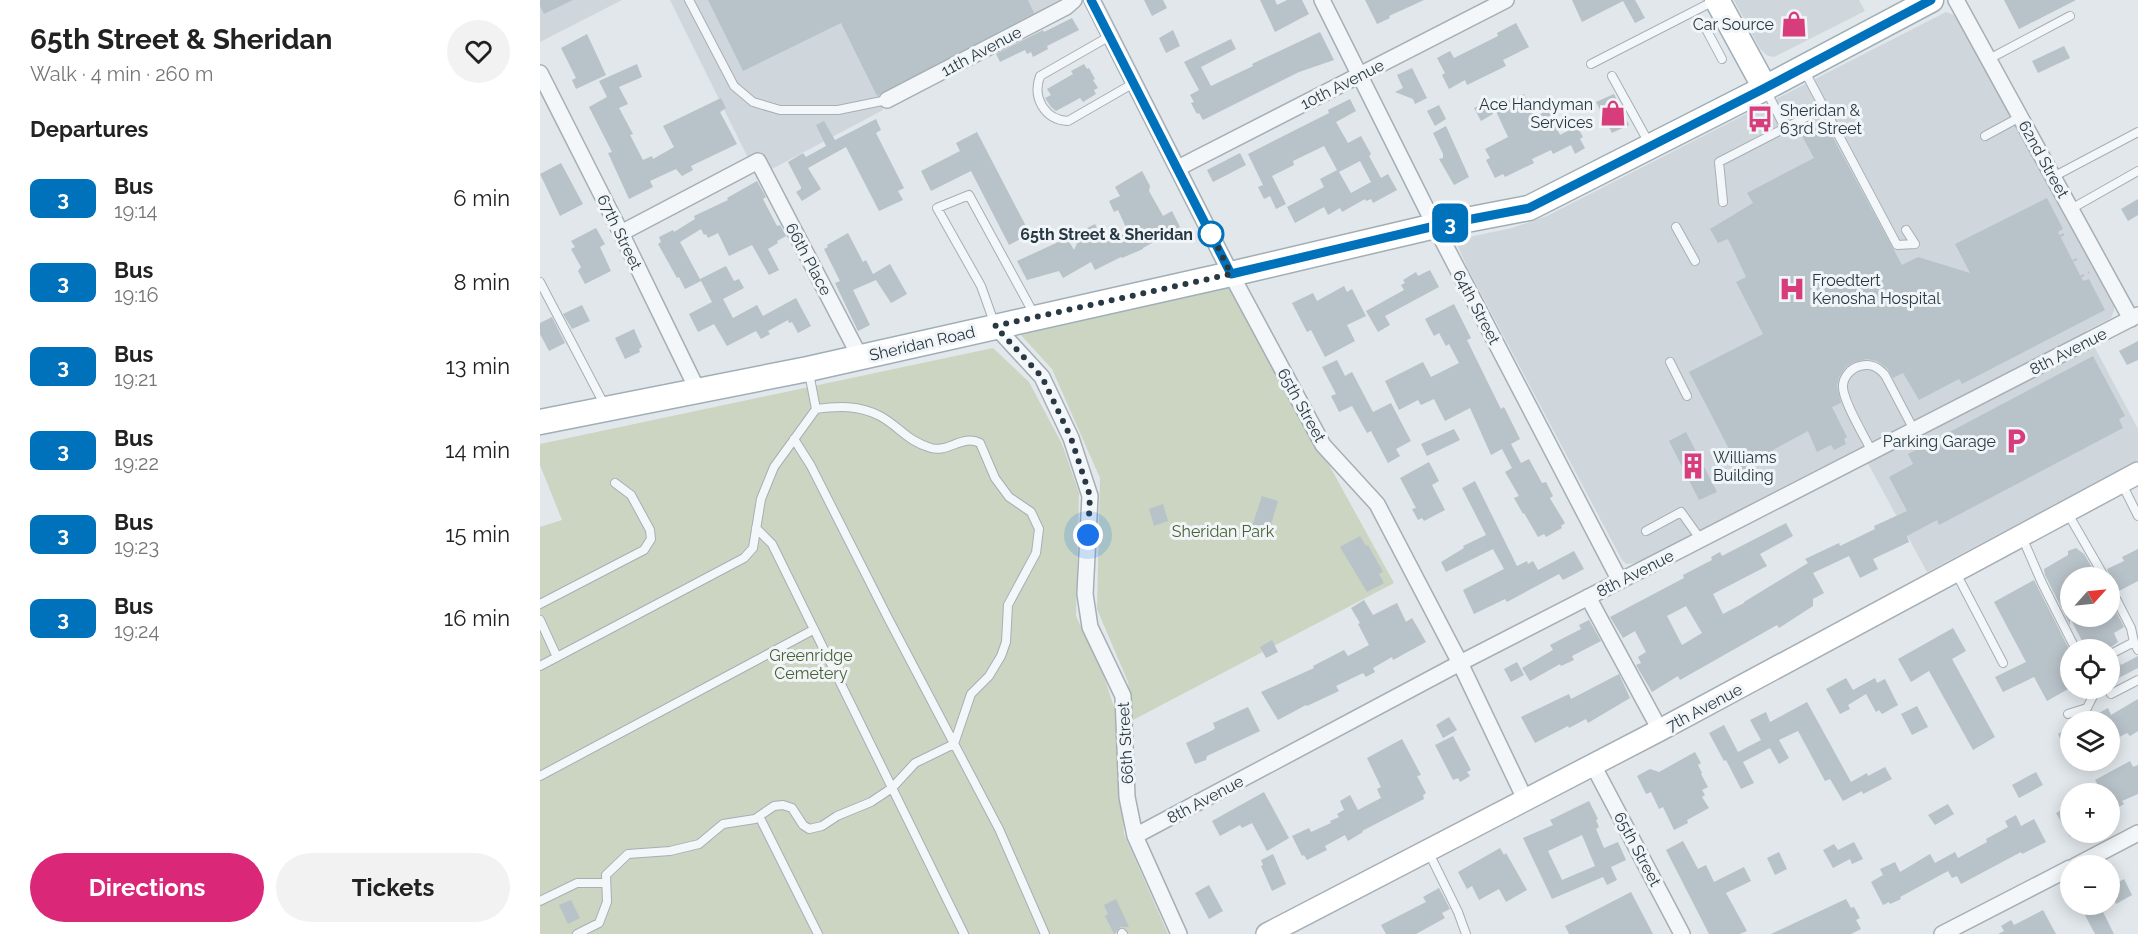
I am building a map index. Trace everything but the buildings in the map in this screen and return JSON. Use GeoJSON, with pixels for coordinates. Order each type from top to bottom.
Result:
{"type":"FeatureCollection","features":[{"type":"Feature","properties":{"kind":"main road"},"geometry":{"type":"LineString","coordinates":[[1716,0],[1765,88]]}},
{"type":"Feature","properties":{"kind":"main road","name":"Sheridan Road"},"geometry":{"type":"LineString","coordinates":[[540,422],[808,369],[1435,226],[1529,208],[1765,88],[1931,0]]}},
{"type":"Feature","properties":{"kind":"street","name":"11th Avenue"},"geometry":{"type":"LineString","coordinates":[[886,100],[1066,7],[1074,0]]}},
{"type":"Feature","properties":{"kind":"street","name":"65th Street"},"geometry":{"type":"LineString","coordinates":[[1092,0],[1231,274],[1323,445],[1377,504],[1460,663],[1525,799]]}},
{"type":"Feature","properties":{"kind":"street","name":"64th Street"},"geometry":{"type":"LineString","coordinates":[[1322,0],[1435,226],[1620,581]]}},
{"type":"Feature","properties":{"kind":"street","name":"10th Avenue"},"geometry":{"type":"LineString","coordinates":[[1178,168],[1506,0]]}},
{"type":"Feature","properties":{"kind":"street","name":"62nd Street"},"geometry":{"type":"LineString","coordinates":[[1956,0],[2053,177],[2134,317]]}},
{"type":"Feature","properties":{"kind":"street","name":"67th Street"},"geometry":{"type":"LineString","coordinates":[[540,73],[698,391]]}},
{"type":"Feature","properties":{"kind":"street","name":"66th Place"},"geometry":{"type":"LineString","coordinates":[[621,232],[758,161],[860,357]]}},
{"type":"Feature","properties":{"kind":"street","name":"8th Avenue"},"geometry":{"type":"LineString","coordinates":[[1135,836],[1460,663],[2134,317]]}},
{"type":"Feature","properties":{"kind":"street","name":"66th Street"},"geometry":{"type":"LineString","coordinates":[[995,326],[1042,377],[1071,438],[1090,496],[1086,594],[1090,627],[1123,696],[1127,797],[1135,836],[1179,934]]}},
{"type":"Feature","properties":{"kind":"street","name":"7th Avenue"},"geometry":{"type":"LineString","coordinates":[[1267,934],[1660,730],[2129,477]]}},
{"type":"Feature","properties":{"kind":"street"},"geometry":{"type":"LineString","coordinates":[[1588,597],[1660,730]]}},
{"type":"Feature","properties":{"kind":"street","name":"65th Street"},"geometry":{"type":"LineString","coordinates":[[1593,765],[1682,934]]}},
{"type":"Feature","properties":{"kind":"street"},"geometry":{"type":"LineString","coordinates":[[2096,855],[2138,833]]}},
{"type":"Feature","properties":{"kind":"street"},"geometry":{"type":"LineString","coordinates":[[1942,934],[2060,873]]}},
{"type":"Feature","properties":{"kind":"lane"},"geometry":{"type":"LineString","coordinates":[[689,0],[734,87],[753,102],[780,110],[838,111],[886,100]]}},
{"type":"Feature","properties":{"kind":"lane"},"geometry":{"type":"LineString","coordinates":[[1591,64],[1716,0]]}},
{"type":"Feature","properties":{"kind":"lane"},"geometry":{"type":"LineString","coordinates":[[1989,59],[2070,16]]}},
{"type":"Feature","properties":{"kind":"lane"},"geometry":{"type":"LineString","coordinates":[[1706,28],[1722,59]]}},
{"type":"Feature","properties":{"kind":"lane"},"geometry":{"type":"LineString","coordinates":[[1110,36],[1040,76],[1037,95],[1051,117],[1068,122],[1134,83]]}},
{"type":"Feature","properties":{"kind":"lane"},"geometry":{"type":"LineString","coordinates":[[1803,68],[1897,245],[1915,244],[1906,230]]}},
{"type":"Feature","properties":{"kind":"lane"},"geometry":{"type":"LineString","coordinates":[[1612,76],[1650,146]]}},
{"type":"Feature","properties":{"kind":"lane"},"geometry":{"type":"LineString","coordinates":[[1765,88],[1785,128]]}},
{"type":"Feature","properties":{"kind":"lane"},"geometry":{"type":"LineString","coordinates":[[1723,202],[1719,162],[1824,108]]}},
{"type":"Feature","properties":{"kind":"lane"},"geometry":{"type":"LineString","coordinates":[[1985,136],[2020,117]]}},
{"type":"Feature","properties":{"kind":"lane"},"geometry":{"type":"LineString","coordinates":[[2053,177],[2138,132]]}},
{"type":"Feature","properties":{"kind":"lane"},"geometry":{"type":"LineString","coordinates":[[2071,209],[2138,171]]}},
{"type":"Feature","properties":{"kind":"lane"},"geometry":{"type":"LineString","coordinates":[[995,326],[981,286],[937,208],[969,195],[1036,317]]}},
{"type":"Feature","properties":{"kind":"lane"},"geometry":{"type":"LineString","coordinates":[[1676,227],[1695,261]]}},
{"type":"Feature","properties":{"kind":"lane"},"geometry":{"type":"LineString","coordinates":[[540,282],[607,409]]}},
{"type":"Feature","properties":{"kind":"lane"},"geometry":{"type":"LineString","coordinates":[[1670,362],[1687,396]]}},
{"type":"Feature","properties":{"kind":"lane"},"geometry":{"type":"LineString","coordinates":[[1872,452],[1845,397],[1842,385],[1846,375],[1854,368],[1871,365],[1885,375],[1914,430]]}},
{"type":"Feature","properties":{"kind":"lane"},"geometry":{"type":"LineString","coordinates":[[808,369],[816,409]]}},
{"type":"Feature","properties":{"kind":"lane"},"geometry":{"type":"LineString","coordinates":[[540,666],[744,558],[753,548],[761,499],[774,467],[816,409],[840,405],[861,409],[880,417],[913,442],[935,450],[974,439],[980,443],[995,478],[1009,497],[1031,512],[1039,530],[1036,553],[1008,605],[1006,642],[1001,656],[989,676],[971,694],[954,744],[915,763],[892,788],[871,802],[849,810],[822,826],[809,830],[792,808],[783,805],[774,806],[755,819],[723,824],[699,844],[670,851],[628,854],[606,874],[607,902],[599,923],[577,934]]}},
{"type":"Feature","properties":{"kind":"lane"},"geometry":{"type":"LineString","coordinates":[[794,439],[811,466],[999,829],[1046,934]]}},
{"type":"Feature","properties":{"kind":"lane"},"geometry":{"type":"LineString","coordinates":[[2129,477],[2138,516]]}},
{"type":"Feature","properties":{"kind":"lane"},"geometry":{"type":"LineString","coordinates":[[540,604],[644,550],[651,539],[650,530],[631,495],[615,483]]}},
{"type":"Feature","properties":{"kind":"lane"},"geometry":{"type":"LineString","coordinates":[[2067,511],[2099,567]]}},
{"type":"Feature","properties":{"kind":"lane"},"geometry":{"type":"LineString","coordinates":[[1646,531],[1681,512],[1701,540]]}},
{"type":"Feature","properties":{"kind":"lane"},"geometry":{"type":"LineString","coordinates":[[756,528],[772,544],[964,934]]}},
{"type":"Feature","properties":{"kind":"lane"},"geometry":{"type":"LineString","coordinates":[[2021,536],[2070,639]]}},
{"type":"Feature","properties":{"kind":"lane"},"geometry":{"type":"LineString","coordinates":[[1955,571],[2003,663]]}},
{"type":"Feature","properties":{"kind":"lane"},"geometry":{"type":"LineString","coordinates":[[2120,606],[2131,628],[2136,646],[2120,651]]}},
{"type":"Feature","properties":{"kind":"lane"},"geometry":{"type":"LineString","coordinates":[[540,620],[557,657]]}},
{"type":"Feature","properties":{"kind":"lane"},"geometry":{"type":"LineString","coordinates":[[540,776],[813,630]]}},
{"type":"Feature","properties":{"kind":"lane"},"geometry":{"type":"LineString","coordinates":[[2120,689],[2138,680]]}},
{"type":"Feature","properties":{"kind":"lane"},"geometry":{"type":"LineString","coordinates":[[2078,711],[2087,708],[2092,699]]}},
{"type":"Feature","properties":{"kind":"lane"},"geometry":{"type":"LineString","coordinates":[[759,816],[818,934]]}},
{"type":"Feature","properties":{"kind":"lane"},"geometry":{"type":"LineString","coordinates":[[1428,850],[1466,934]]}},
{"type":"Feature","properties":{"kind":"lane"},"geometry":{"type":"LineString","coordinates":[[540,901],[577,883],[606,884]]}},
{"type":"Feature","properties":{"kind":"path"},"geometry":{"type":"LineString","coordinates":[[2060,236],[2069,232]]}},
{"type":"Feature","properties":{"kind":"path"},"geometry":{"type":"LineString","coordinates":[[2073,261],[2083,256]]}},
{"type":"Feature","properties":{"kind":"path"},"geometry":{"type":"LineString","coordinates":[[2080,277],[2091,271]]}},
{"type":"Feature","properties":{"kind":"shaded area"},"geometry":{"type":"Polygon","coordinates":[[[540,0],[622,0],[540,42],[540,0]]]}},
{"type":"Feature","properties":{"kind":"shaded area"},"geometry":{"type":"Polygon","coordinates":[[[670,0],[1060,0],[1048,11],[879,99],[883,110],[770,170],[761,152],[748,158],[670,0]]]}},
{"type":"Feature","properties":{"kind":"shaded area"},"geometry":{"type":"Polygon","coordinates":[[[1734,0],[1859,0],[1865,11],[1774,57],[1768,56],[1760,49],[1734,0]]]}},
{"type":"Feature","properties":{"kind":"shaded area","name":"Froedtert Kenosha Hospital"},"geometry":{"type":"Polygon","coordinates":[[[1946,12],[1954,15],[1958,21],[2114,306],[2111,318],[2086,331],[2138,429],[2138,460],[1927,572],[1860,449],[1637,563],[1626,564],[1467,267],[1457,244],[1464,238],[1512,228],[1547,216],[1946,12]]]}},
{"type":"Feature","properties":{"kind":"green space","name":"Sheridan Park"},"geometry":{"type":"Polygon","coordinates":[[[1229,283],[1394,583],[1133,720],[1128,682],[1097,609],[1100,478],[1052,369],[1019,333],[1229,283]]]}},
{"type":"Feature","properties":{"kind":"green space","name":"Greenridge Cemetery"},"geometry":{"type":"Polygon","coordinates":[[[993,348],[1029,382],[1062,444],[1079,493],[1076,616],[1103,674],[1118,719],[1124,834],[1168,934],[540,934],[540,527],[562,520],[540,465],[540,444],[993,348]]]}},
{"type":"Feature","properties":{"kind":"bus line","name":"3"},"geometry":{"type":"LineString","coordinates":[[1091,0],[1231,274],[1435,226],[1529,208],[1765,88],[1931,0]]}},
{"type":"Feature","properties":{"kind":"place","name":"Car Source"},"geometry":{"type":"Point","coordinates":[1794,24]}},
{"type":"Feature","properties":{"kind":"place","name":"Ace Handyman Services"},"geometry":{"type":"Point","coordinates":[1613,113]}},
{"type":"Feature","properties":{"kind":"place","name":"Sheridan & 63rd Street"},"geometry":{"type":"Point","coordinates":[1760,119]}},
{"type":"Feature","properties":{"kind":"place","name":"65th Street & Sheridan"},"geometry":{"type":"Point","coordinates":[1211,234]}},
{"type":"Feature","properties":{"kind":"place","name":"Froedtert Kenosha Hospital"},"geometry":{"type":"Point","coordinates":[1792,289]}},
{"type":"Feature","properties":{"kind":"place","name":"Parking Garage"},"geometry":{"type":"Point","coordinates":[2016,441]}},
{"type":"Feature","properties":{"kind":"place","name":"Williams Building"},"geometry":{"type":"Point","coordinates":[1693,466]}},
{"type":"Feature","properties":{"kind":"route"},"geometry":{"type":"LineString","coordinates":[[1088,535],[1090,496],[1071,438],[1042,377],[995,326],[1231,274],[1207,225],[1211,234]]}}]}
